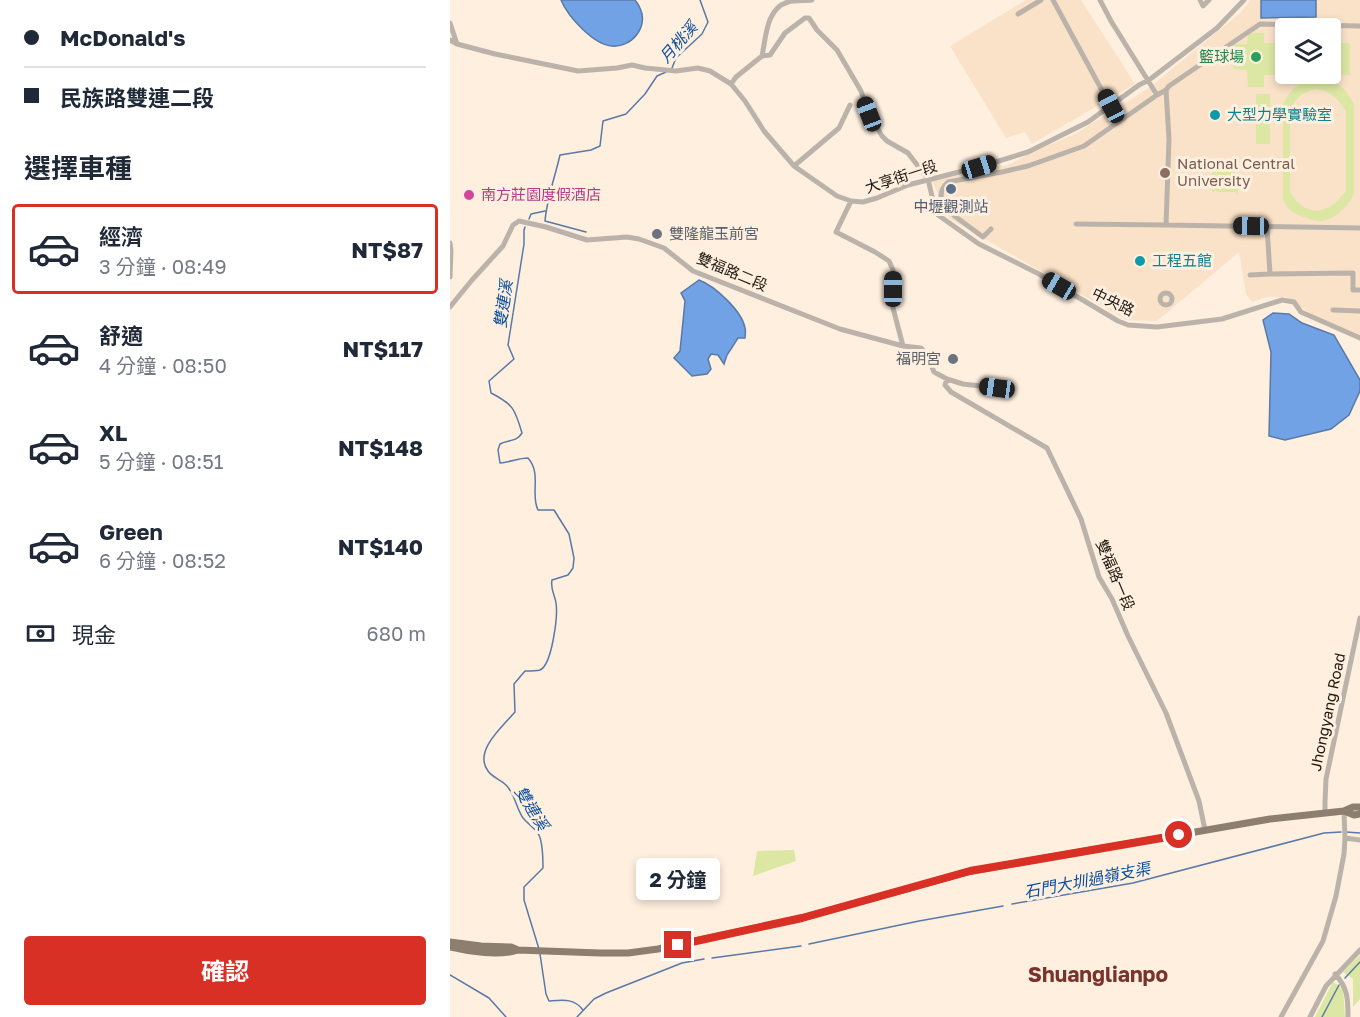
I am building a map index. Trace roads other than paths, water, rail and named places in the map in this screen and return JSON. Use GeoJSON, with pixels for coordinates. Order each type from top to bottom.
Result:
{"type":"FeatureCollection","features":[{"type":"Feature","properties":{"kind":"main road"},"geometry":{"type":"LineString","coordinates":[[450,947],[481,952],[538,950],[628,953],[658,949],[802,918],[970,871],[1270,819],[1344,811],[1360,807]]}},
{"type":"Feature","properties":{"kind":"main road"},"geometry":{"type":"LineString","coordinates":[[1344,811],[1354,815],[1360,814]]}},
{"type":"Feature","properties":{"kind":"main road"},"geometry":{"type":"LineString","coordinates":[[450,942],[511,947],[518,950]]}},
{"type":"Feature","properties":{"kind":"street"},"geometry":{"type":"LineString","coordinates":[[762,56],[769,22],[775,10],[786,1],[812,0]]}},
{"type":"Feature","properties":{"kind":"street"},"geometry":{"type":"LineString","coordinates":[[1018,14],[1041,0]]}},
{"type":"Feature","properties":{"kind":"street"},"geometry":{"type":"LineString","coordinates":[[1053,0],[1111,106]]}},
{"type":"Feature","properties":{"kind":"street"},"geometry":{"type":"LineString","coordinates":[[1100,0],[1157,95]]}},
{"type":"Feature","properties":{"kind":"street"},"geometry":{"type":"LineString","coordinates":[[1200,0],[1203,6],[1209,0]]}},
{"type":"Feature","properties":{"kind":"street","name":"大享街一段"},"geometry":{"type":"LineString","coordinates":[[457,44],[578,71],[627,65],[676,70],[703,68],[731,84],[764,131],[794,166],[837,196],[850,201],[862,202],[908,185],[1028,152],[1088,122],[1149,80],[1216,28],[1244,0]]}},
{"type":"Feature","properties":{"kind":"street"},"geometry":{"type":"LineString","coordinates":[[731,84],[736,77],[762,56],[770,55],[785,33],[805,18],[809,18],[837,50],[861,91],[869,114],[882,136],[908,153],[928,179]]}},
{"type":"Feature","properties":{"kind":"street"},"geometry":{"type":"LineString","coordinates":[[450,23],[457,44]]}},
{"type":"Feature","properties":{"kind":"street"},"geometry":{"type":"LineString","coordinates":[[991,229],[983,237],[948,212],[941,200],[941,189],[948,182],[1028,166],[1084,146],[1260,24],[1360,26]]}},
{"type":"Feature","properties":{"kind":"street"},"geometry":{"type":"LineString","coordinates":[[450,40],[457,44]]}},
{"type":"Feature","properties":{"kind":"street"},"geometry":{"type":"LineString","coordinates":[[1166,90],[1169,138],[1166,225]]}},
{"type":"Feature","properties":{"kind":"street"},"geometry":{"type":"LineString","coordinates":[[794,166],[839,128],[850,105]]}},
{"type":"Feature","properties":{"kind":"street","name":"中央路"},"geometry":{"type":"LineString","coordinates":[[928,179],[938,215],[980,244],[1039,274],[1128,325],[1157,327],[1222,319],[1282,300],[1294,302],[1302,312],[1360,338]]}},
{"type":"Feature","properties":{"kind":"street"},"geometry":{"type":"LineString","coordinates":[[850,201],[836,232],[889,261],[893,270],[893,308],[903,346]]}},
{"type":"Feature","properties":{"kind":"street","name":"雙福路二段"},"geometry":{"type":"LineString","coordinates":[[450,307],[503,246],[513,225],[519,221],[587,240],[627,237],[664,248],[693,271],[840,329],[903,346],[921,348],[926,353],[934,372],[946,379]]}},
{"type":"Feature","properties":{"kind":"street"},"geometry":{"type":"LineString","coordinates":[[1076,224],[1360,228]]}},
{"type":"Feature","properties":{"kind":"street"},"geometry":{"type":"LineString","coordinates":[[1267,227],[1270,274]]}},
{"type":"Feature","properties":{"kind":"street"},"geometry":{"type":"LineString","coordinates":[[450,243],[450,277]]}},
{"type":"Feature","properties":{"kind":"street"},"geometry":{"type":"LineString","coordinates":[[1250,275],[1353,273],[1353,290],[1360,290]]}},
{"type":"Feature","properties":{"kind":"street"},"geometry":{"type":"LineString","coordinates":[[1333,310],[1360,311]]}},
{"type":"Feature","properties":{"kind":"street"},"geometry":{"type":"LineString","coordinates":[[946,379],[963,384],[997,388]]}},
{"type":"Feature","properties":{"kind":"street","name":"雙福路一段"},"geometry":{"type":"LineString","coordinates":[[946,379],[945,385],[951,393],[1047,448],[1081,519],[1099,576],[1166,713],[1199,801],[1204,830]]}},
{"type":"Feature","properties":{"kind":"street","name":"Jhongyang Road"},"geometry":{"type":"LineString","coordinates":[[1326,813],[1324,802],[1328,771],[1360,618]]}},
{"type":"Feature","properties":{"kind":"street"},"geometry":{"type":"LineString","coordinates":[[1281,1017],[1323,940],[1336,896],[1345,838],[1344,811]]}},
{"type":"Feature","properties":{"kind":"street"},"geometry":{"type":"LineString","coordinates":[[1345,838],[1360,840]]}},
{"type":"Feature","properties":{"kind":"street"},"geometry":{"type":"LineString","coordinates":[[1310,1017],[1326,986],[1360,950]]}},
{"type":"Feature","properties":{"kind":"street"},"geometry":{"type":"LineString","coordinates":[[1335,974],[1343,983],[1348,997],[1348,1017]]}},
{"type":"Feature","properties":{"kind":"water"},"geometry":{"type":"Polygon","coordinates":[[[561,0],[635,0],[640,7],[642,22],[632,40],[619,46],[612,46],[597,41],[582,29],[561,0]]]}},
{"type":"Feature","properties":{"kind":"water"},"geometry":{"type":"Polygon","coordinates":[[[1261,0],[1316,0],[1316,17],[1261,18],[1261,0]]]}},
{"type":"Feature","properties":{"kind":"water"},"geometry":{"type":"Polygon","coordinates":[[[699,280],[720,293],[739,314],[745,328],[745,338],[738,338],[724,364],[718,355],[711,354],[708,359],[711,369],[707,374],[692,376],[674,358],[680,351],[685,301],[681,293],[699,280]]]}},
{"type":"Feature","properties":{"kind":"water"},"geometry":{"type":"Polygon","coordinates":[[[1273,313],[1289,314],[1302,323],[1334,335],[1360,380],[1360,391],[1349,415],[1331,429],[1285,440],[1269,436],[1271,352],[1263,320],[1273,313]]]}},
{"type":"Feature","properties":{"kind":"waterway","name":"月桃溪"},"geometry":{"type":"LineString","coordinates":[[672,68],[676,58],[702,34],[708,22],[700,0]]}},
{"type":"Feature","properties":{"kind":"waterway","name":"月桃溪"},"geometry":{"type":"LineString","coordinates":[[586,232],[545,221],[560,155],[591,150],[600,146],[603,121],[626,114],[645,94],[657,76],[666,72]]}},
{"type":"Feature","properties":{"kind":"waterway","name":"雙連溪"},"geometry":{"type":"LineString","coordinates":[[529,219],[531,214],[545,211]]}},
{"type":"Feature","properties":{"kind":"waterway","name":"雙連溪"},"geometry":{"type":"LineString","coordinates":[[525,227],[508,345],[514,359],[489,381],[491,393],[512,408],[522,433],[515,440],[500,444],[498,450],[500,463],[528,458],[534,471],[538,510],[554,510],[569,534],[574,558],[573,568],[568,575],[552,580],[556,618],[548,659],[540,670],[525,671],[514,684],[515,712],[491,739],[484,755],[484,763],[488,771],[509,789],[523,818],[539,835],[543,868],[524,887],[524,900],[539,949]]}},
{"type":"Feature","properties":{"kind":"waterway","name":"石門大圳過嶺支渠"},"geometry":{"type":"LineString","coordinates":[[1012,904],[1133,883],[1324,833],[1341,832]]}},
{"type":"Feature","properties":{"kind":"waterway","name":"石門大圳過嶺支渠"},"geometry":{"type":"LineString","coordinates":[[1346,832],[1360,833]]}},
{"type":"Feature","properties":{"kind":"waterway","name":"石門大圳過嶺支渠"},"geometry":{"type":"LineString","coordinates":[[809,944],[1003,906]]}},
{"type":"Feature","properties":{"kind":"waterway","name":"石門大圳過嶺支渠"},"geometry":{"type":"LineString","coordinates":[[712,958],[801,946]]}},
{"type":"Feature","properties":{"kind":"waterway","name":"雙連溪"},"geometry":{"type":"LineString","coordinates":[[540,954],[549,1001],[564,1000],[576,1003],[583,1010]]}},
{"type":"Feature","properties":{"kind":"waterway","name":"石門大圳過嶺支渠"},"geometry":{"type":"LineString","coordinates":[[577,1017],[594,999],[606,993],[682,963],[704,959]]}},
{"type":"Feature","properties":{"kind":"waterway","name":"石門大圳過嶺支渠"},"geometry":{"type":"LineString","coordinates":[[1345,978],[1360,962]]}},
{"type":"Feature","properties":{"kind":"waterway","name":"石門大圳過嶺支渠"},"geometry":{"type":"LineString","coordinates":[[450,975],[489,998],[506,1017]]}},
{"type":"Feature","properties":{"kind":"waterway","name":"石門大圳過嶺支渠"},"geometry":{"type":"LineString","coordinates":[[1322,1017],[1339,985]]}},
{"type":"Feature","properties":{"kind":"place","name":"籃球場"},"geometry":{"type":"Point","coordinates":[1256,57]}},
{"type":"Feature","properties":{"kind":"place","name":"大型力學實驗室"},"geometry":{"type":"Point","coordinates":[1215,115]}},
{"type":"Feature","properties":{"kind":"place","name":"National Central University"},"geometry":{"type":"Point","coordinates":[1165,173]}},
{"type":"Feature","properties":{"kind":"place","name":"中壢觀測站"},"geometry":{"type":"Point","coordinates":[951,189]}},
{"type":"Feature","properties":{"kind":"place","name":"南方莊園度假酒店"},"geometry":{"type":"Point","coordinates":[469,195]}},
{"type":"Feature","properties":{"kind":"place","name":"雙隆龍玉前宮"},"geometry":{"type":"Point","coordinates":[657,234]}},
{"type":"Feature","properties":{"kind":"place","name":"工程五館"},"geometry":{"type":"Point","coordinates":[1140,261]}},
{"type":"Feature","properties":{"kind":"place","name":"福明宮"},"geometry":{"type":"Point","coordinates":[953,359]}},
{"type":"Feature","properties":{"kind":"district","name":"Shuanglianpo"},"geometry":{"type":"Point","coordinates":[1098,975]}}]}
